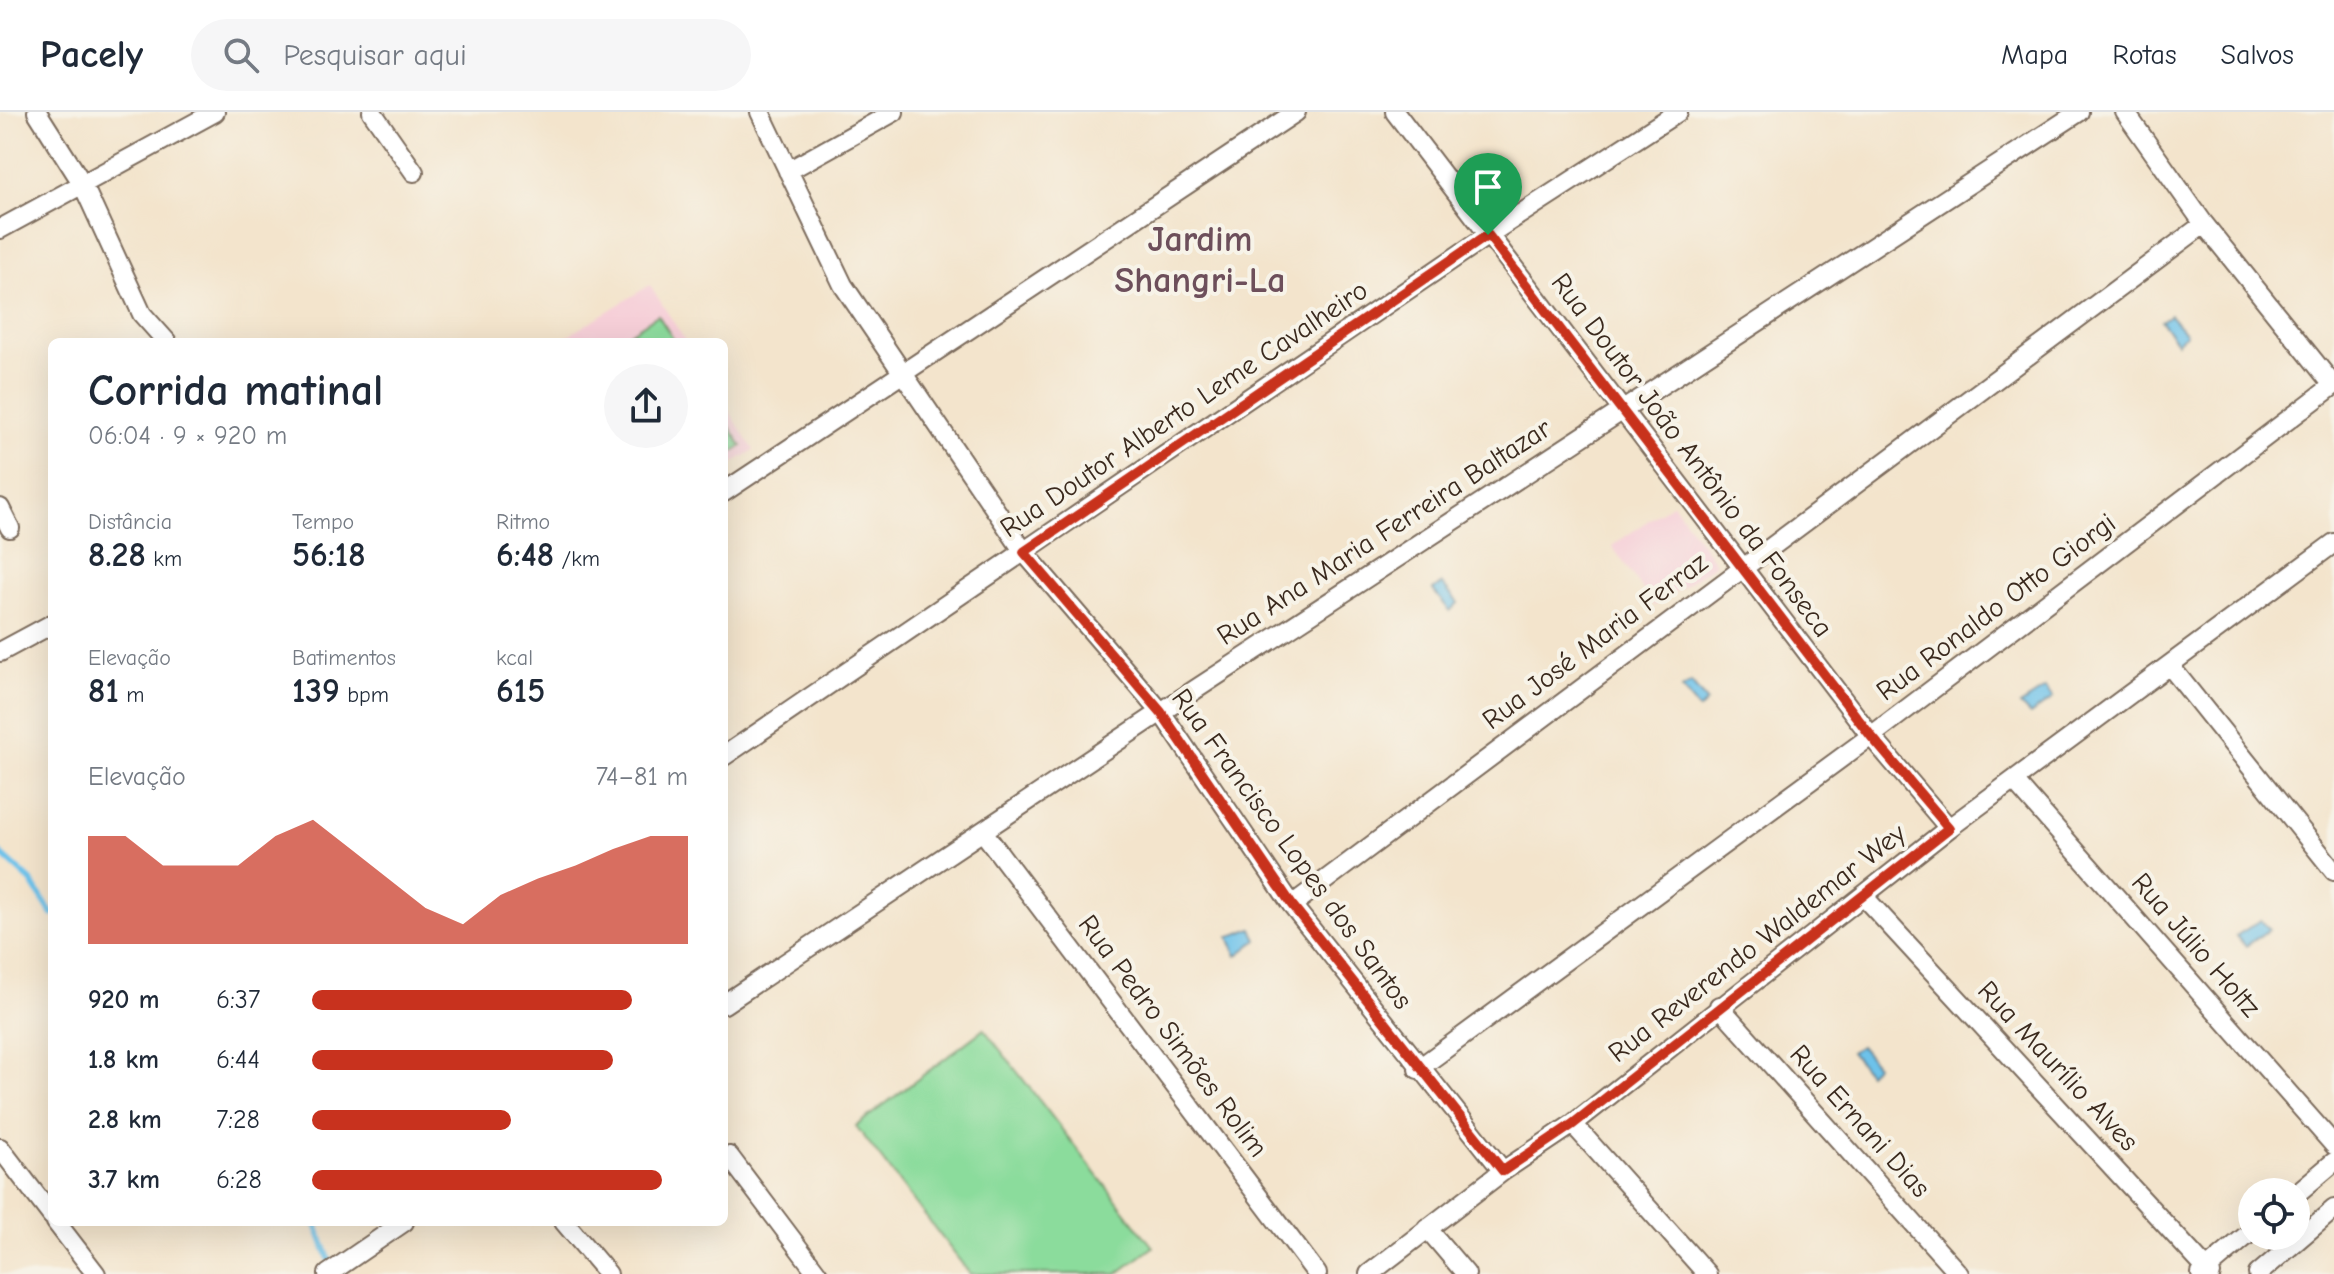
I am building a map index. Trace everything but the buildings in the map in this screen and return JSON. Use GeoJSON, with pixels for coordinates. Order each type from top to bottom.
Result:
{"type":"FeatureCollection","features":[{"type":"Feature","properties":{"kind":"street"},"geometry":{"type":"LineString","coordinates":[[37,112],[82,183],[142,314],[163,338]]}},
{"type":"Feature","properties":{"kind":"street"},"geometry":{"type":"LineString","coordinates":[[0,229],[215,112]]}},
{"type":"Feature","properties":{"kind":"street"},"geometry":{"type":"LineString","coordinates":[[372,112],[414,172]]}},
{"type":"Feature","properties":{"kind":"street","name":"Rua Francisco Lopes dos Santos"},"geometry":{"type":"LineString","coordinates":[[760,112],[843,285],[1024,552],[1161,712],[1292,905],[1418,1069],[1503,1171]]}},
{"type":"Feature","properties":{"kind":"street"},"geometry":{"type":"LineString","coordinates":[[788,171],[894,112]]}},
{"type":"Feature","properties":{"kind":"street"},"geometry":{"type":"LineString","coordinates":[[728,489],[1296,112]]}},
{"type":"Feature","properties":{"kind":"street","name":"Rua Doutor João Antônio da Fonseca"},"geometry":{"type":"LineString","coordinates":[[1395,112],[1871,736],[1949,828]]}},
{"type":"Feature","properties":{"kind":"street","name":"Rua Doutor Alberto Leme Cavalheiro"},"geometry":{"type":"LineString","coordinates":[[728,753],[1488,235],[1678,112]]}},
{"type":"Feature","properties":{"kind":"street","name":"Rua Ana Maria Ferreira Baltazar"},"geometry":{"type":"LineString","coordinates":[[728,1001],[1621,409],[2079,112]]}},
{"type":"Feature","properties":{"kind":"street"},"geometry":{"type":"LineString","coordinates":[[2125,112],[2204,224],[2333,385]]}},
{"type":"Feature","properties":{"kind":"street","name":"Rua José Maria Ferraz"},"geometry":{"type":"LineString","coordinates":[[1292,905],[1741,566],[2204,224]]}},
{"type":"Feature","properties":{"kind":"street","name":"Rua Ronaldo Otto Giorgi"},"geometry":{"type":"LineString","coordinates":[[1418,1069],[1871,736],[2333,385]]}},
{"type":"Feature","properties":{"kind":"street"},"geometry":{"type":"LineString","coordinates":[[0,508],[10,528]]}},
{"type":"Feature","properties":{"kind":"street","name":"Rua Reverendo Waldemar Wey"},"geometry":{"type":"LineString","coordinates":[[1369,1274],[1503,1171],[1573,1124],[1719,1006],[1864,897],[1949,828],[2334,543]]}},
{"type":"Feature","properties":{"kind":"street"},"geometry":{"type":"LineString","coordinates":[[0,652],[48,626]]}},
{"type":"Feature","properties":{"kind":"street"},"geometry":{"type":"LineString","coordinates":[[2170,666],[2334,871]]}},
{"type":"Feature","properties":{"kind":"street","name":"Rua Júlio Holtz"},"geometry":{"type":"LineString","coordinates":[[2015,782],[2334,1145]]}},
{"type":"Feature","properties":{"kind":"street","name":"Rua Pedro Simões Rolim"},"geometry":{"type":"LineString","coordinates":[[984,833],[1317,1274]]}},
{"type":"Feature","properties":{"kind":"street","name":"Rua Maurílio Alves"},"geometry":{"type":"LineString","coordinates":[[1864,897],[2206,1273]]}},
{"type":"Feature","properties":{"kind":"street","name":"Rua Ernani Dias"},"geometry":{"type":"LineString","coordinates":[[1719,1006],[1959,1274]]}},
{"type":"Feature","properties":{"kind":"street"},"geometry":{"type":"LineString","coordinates":[[1573,1124],[1707,1274]]}},
{"type":"Feature","properties":{"kind":"street"},"geometry":{"type":"LineString","coordinates":[[0,1148],[48,1211]]}},
{"type":"Feature","properties":{"kind":"street"},"geometry":{"type":"LineString","coordinates":[[729,1156],[818,1274]]}},
{"type":"Feature","properties":{"kind":"street"},"geometry":{"type":"LineString","coordinates":[[2310,1182],[2334,1162]]}},
{"type":"Feature","properties":{"kind":"street"},"geometry":{"type":"LineString","coordinates":[[2258,1274],[2334,1209]]}},
{"type":"Feature","properties":{"kind":"street"},"geometry":{"type":"LineString","coordinates":[[59,1226],[96,1274]]}},
{"type":"Feature","properties":{"kind":"street"},"geometry":{"type":"LineString","coordinates":[[328,1274],[398,1226]]}},
{"type":"Feature","properties":{"kind":"street"},"geometry":{"type":"LineString","coordinates":[[567,1226],[608,1274]]}},
{"type":"Feature","properties":{"kind":"street"},"geometry":{"type":"LineString","coordinates":[[1427,1228],[1466,1274]]}},
{"type":"Feature","properties":{"kind":"street"},"geometry":{"type":"LineString","coordinates":[[2206,1273],[2238,1244]]}},
{"type":"Feature","properties":{"kind":"shaded area"},"geometry":{"type":"Polygon","coordinates":[[[650,285],[683,338],[564,338],[650,285]]]}},
{"type":"Feature","properties":{"kind":"shaded area"},"geometry":{"type":"Polygon","coordinates":[[[728,409],[754,450],[728,466],[728,409]]]}},
{"type":"Feature","properties":{"kind":"shaded area"},"geometry":{"type":"Polygon","coordinates":[[[1673,503],[1716,564],[1654,606],[1612,546],[1673,503]]]}},
{"type":"Feature","properties":{"kind":"green space"},"geometry":{"type":"Polygon","coordinates":[[[658,315],[672,338],[622,338],[658,315]]]}},
{"type":"Feature","properties":{"kind":"green space"},"geometry":{"type":"Polygon","coordinates":[[[728,424],[742,446],[728,455],[728,424]]]}},
{"type":"Feature","properties":{"kind":"green space"},"geometry":{"type":"Polygon","coordinates":[[[984,1029],[1153,1247],[1117,1274],[970,1274],[856,1126],[984,1029]]]}},
{"type":"Feature","properties":{"kind":"water"},"geometry":{"type":"Polygon","coordinates":[[[2170,315],[2186,334],[2177,342],[2161,321],[2170,315]]]}},
{"type":"Feature","properties":{"kind":"water"},"geometry":{"type":"Polygon","coordinates":[[[1442,584],[1458,603],[1450,611],[1433,590],[1442,584]]]}},
{"type":"Feature","properties":{"kind":"water"},"geometry":{"type":"Polygon","coordinates":[[[1691,683],[1707,702],[1699,710],[1682,689],[1691,683]]]}},
{"type":"Feature","properties":{"kind":"water"},"geometry":{"type":"Polygon","coordinates":[[[2045,689],[2053,698],[2030,715],[2020,705],[2045,689]]]}},
{"type":"Feature","properties":{"kind":"water"},"geometry":{"type":"Polygon","coordinates":[[[2261,920],[2269,929],[2246,946],[2236,936],[2261,920]]]}},
{"type":"Feature","properties":{"kind":"water"},"geometry":{"type":"Polygon","coordinates":[[[1252,928],[1257,940],[1237,956],[1229,937],[1252,928]]]}},
{"type":"Feature","properties":{"kind":"water"},"geometry":{"type":"Polygon","coordinates":[[[1860,1046],[1876,1065],[1868,1073],[1851,1052],[1860,1046]]]}},
{"type":"Feature","properties":{"kind":"waterway"},"geometry":{"type":"LineString","coordinates":[[0,853],[31,881],[48,908]]}},
{"type":"Feature","properties":{"kind":"waterway"},"geometry":{"type":"LineString","coordinates":[[317,1226],[332,1267]]}},
{"type":"Feature","properties":{"kind":"district","name":"Jardim Shangri-La"},"geometry":{"type":"Point","coordinates":[1200,260]}},
{"type":"Feature","properties":{"kind":"route"},"geometry":{"type":"LineString","coordinates":[[1488,235],[1871,736],[1949,828],[1864,897],[1719,1006],[1573,1124],[1503,1171],[1418,1069],[1292,905],[1161,712],[1024,552],[1488,235]]}}]}
